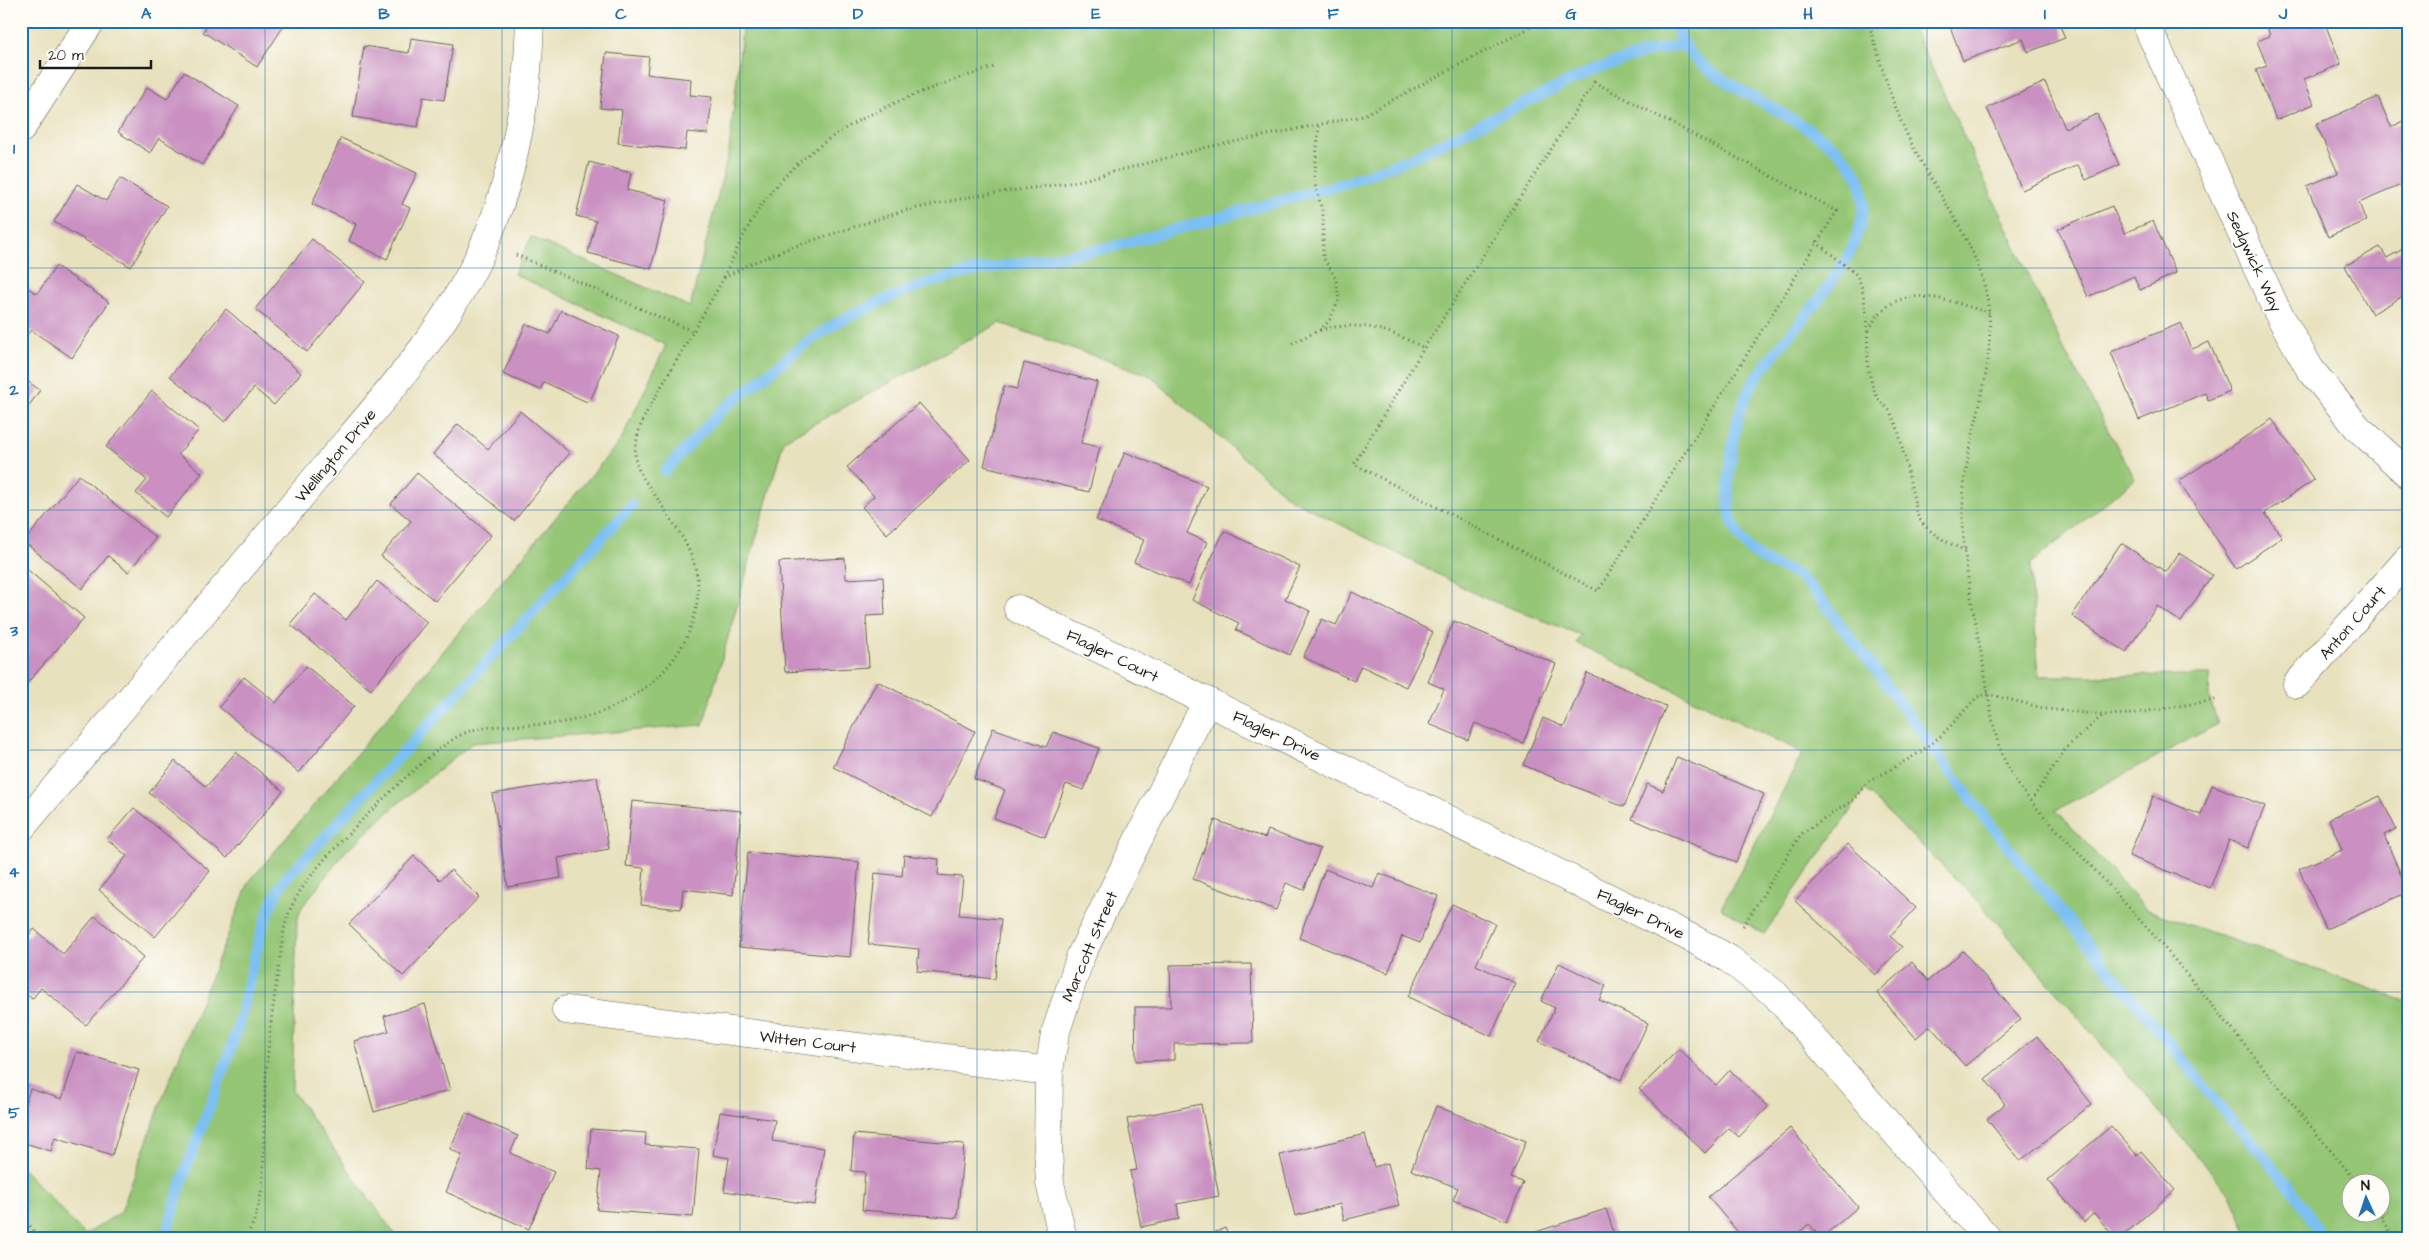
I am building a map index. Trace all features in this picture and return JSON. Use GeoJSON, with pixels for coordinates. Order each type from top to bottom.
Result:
{"type":"FeatureCollection","features":[{"type":"Feature","properties":{"kind":"street"},"geometry":{"type":"LineString","coordinates":[[21,129],[91,21]]}},
{"type":"Feature","properties":{"kind":"street","name":"Wellington Drive"},"geometry":{"type":"LineString","coordinates":[[21,828],[394,384],[447,314],[486,242],[505,190],[527,88],[530,21]]}},
{"type":"Feature","properties":{"kind":"street","name":"Sedgwick Way"},"geometry":{"type":"LineString","coordinates":[[2145,21],[2276,309],[2310,369],[2357,427],[2408,474]]}},
{"type":"Feature","properties":{"kind":"street","name":"Anton Court"},"geometry":{"type":"LineString","coordinates":[[2297,684],[2408,559]]}},
{"type":"Feature","properties":{"kind":"street","name":"Flagler Court"},"geometry":{"type":"LineString","coordinates":[[1018,609],[1207,701]]}},
{"type":"Feature","properties":{"kind":"street","name":"Marcott Street"},"geometry":{"type":"LineString","coordinates":[[1063,1239],[1050,1183],[1048,1150],[1049,1071],[1055,1034],[1081,955],[1207,701]]}},
{"type":"Feature","properties":{"kind":"street","name":"Flagler Drive"},"geometry":{"type":"LineString","coordinates":[[1207,701],[1694,939],[1729,959],[1775,994],[1988,1239]]}},
{"type":"Feature","properties":{"kind":"street","name":"Witten Court"},"geometry":{"type":"LineString","coordinates":[[566,1010],[1049,1071]]}},
{"type":"Feature","properties":{"kind":"path"},"geometry":{"type":"LineString","coordinates":[[724,278],[745,266],[789,248],[903,211],[974,196],[1075,182],[1208,147],[1362,116],[1542,21]]}},
{"type":"Feature","properties":{"kind":"path"},"geometry":{"type":"LineString","coordinates":[[1868,21],[1904,130],[1966,240],[1981,272],[1989,313],[1989,361],[1965,476],[1963,498],[1966,552],[1988,694],[2001,751],[2015,779],[2031,801],[2143,923],[2349,1172]]}},
{"type":"Feature","properties":{"kind":"path"},"geometry":{"type":"LineString","coordinates":[[245,1239],[257,1216],[261,1196],[264,1118],[273,1005],[288,914],[307,881],[363,820],[407,777],[451,742],[468,732],[553,724],[594,714],[632,698],[673,662],[689,632],[697,592],[694,557],[640,471],[636,461],[637,434],[645,415],[724,278],[756,213],[786,176],[822,146],[865,117],[896,102],[994,67]]}},
{"type":"Feature","properties":{"kind":"path"},"geometry":{"type":"LineString","coordinates":[[1594,82],[1837,210],[1816,242],[1598,591],[1354,464],[1424,348],[1594,82]]}},
{"type":"Feature","properties":{"kind":"path"},"geometry":{"type":"LineString","coordinates":[[1319,126],[1314,180],[1323,214],[1323,257],[1336,279],[1339,300],[1329,321],[1320,330]]}},
{"type":"Feature","properties":{"kind":"path"},"geometry":{"type":"LineString","coordinates":[[1816,242],[1857,275],[1862,288],[1868,331],[1868,367],[1873,389],[1878,399],[1890,411],[1898,429],[1918,517],[1925,528],[1966,552]]}},
{"type":"Feature","properties":{"kind":"path"},"geometry":{"type":"LineString","coordinates":[[516,255],[692,331]]}},
{"type":"Feature","properties":{"kind":"path"},"geometry":{"type":"LineString","coordinates":[[1868,331],[1880,311],[1894,301],[1909,297],[1925,297],[1949,301],[1989,313]]}},
{"type":"Feature","properties":{"kind":"path"},"geometry":{"type":"LineString","coordinates":[[1292,343],[1320,330],[1332,327],[1364,325],[1382,329],[1424,348]]}},
{"type":"Feature","properties":{"kind":"path"},"geometry":{"type":"LineString","coordinates":[[1743,926],[1801,834],[1855,799],[1867,783],[1919,753],[1942,735],[1977,697],[1988,694],[2047,709],[2104,715],[2131,714],[2216,700]]}},
{"type":"Feature","properties":{"kind":"path"},"geometry":{"type":"LineString","coordinates":[[2031,801],[2066,748],[2104,715]]}},
{"type":"Feature","properties":{"kind":"path"},"geometry":{"type":"LineString","coordinates":[[21,1214],[40,1239]]}},
{"type":"Feature","properties":{"kind":"path"},"geometry":{"type":"LineString","coordinates":[[2385,1222],[2393,1239]]}},
{"type":"Feature","properties":{"kind":"green space"},"geometry":{"type":"Polygon","coordinates":[[[743,21],[1910,21],[2063,348],[2135,479],[2030,564],[2039,676],[2210,675],[2209,696],[2218,724],[2056,810],[2147,910],[2408,1002],[2408,1239],[2250,1239],[2230,1194],[1979,902],[1865,790],[1764,934],[1721,908],[1803,753],[1576,643],[1581,635],[1482,597],[1289,498],[1149,375],[1000,323],[784,440],[703,725],[472,743],[395,806],[343,854],[302,907],[297,921],[292,1091],[398,1239],[21,1239],[21,1167],[85,1235],[121,1212],[165,1092],[249,882],[621,440],[666,345],[514,274],[531,237],[690,307],[729,151],[743,21]]]}},
{"type":"Feature","properties":{"kind":"building"},"geometry":{"type":"Polygon","coordinates":[[[210,21],[287,21],[257,67],[203,32],[210,21]]]}},
{"type":"Feature","properties":{"kind":"building"},"geometry":{"type":"Polygon","coordinates":[[[624,21],[693,21],[693,23],[624,25],[624,21]]]}},
{"type":"Feature","properties":{"kind":"building"},"geometry":{"type":"Polygon","coordinates":[[[1948,21],[2058,21],[2065,38],[2028,52],[2023,39],[1963,61],[1948,21]]]}},
{"type":"Feature","properties":{"kind":"building"},"geometry":{"type":"Polygon","coordinates":[[[2265,21],[2324,21],[2341,64],[2304,79],[2314,104],[2276,120],[2256,70],[2267,66],[2257,41],[2270,36],[2265,21]]]}},
{"type":"Feature","properties":{"kind":"building"},"geometry":{"type":"Polygon","coordinates":[[[411,38],[453,44],[444,100],[423,97],[418,127],[353,117],[364,46],[409,53],[411,38]]]}},
{"type":"Feature","properties":{"kind":"building"},"geometry":{"type":"Polygon","coordinates":[[[606,53],[649,57],[647,74],[691,79],[690,95],[712,97],[708,134],[687,132],[685,150],[618,143],[622,110],[600,108],[606,53]]]}},
{"type":"Feature","properties":{"kind":"building"},"geometry":{"type":"Polygon","coordinates":[[[184,72],[239,106],[202,165],[159,138],[150,153],[118,132],[147,87],[167,99],[184,72]]]}},
{"type":"Feature","properties":{"kind":"building"},"geometry":{"type":"Polygon","coordinates":[[[2045,82],[2065,128],[2097,114],[2119,165],[2086,180],[2078,165],[2022,190],[1987,108],[2045,82]]]}},
{"type":"Feature","properties":{"kind":"building"},"geometry":{"type":"Polygon","coordinates":[[[2378,97],[2391,127],[2406,120],[2408,124],[2408,182],[2359,203],[2366,221],[2328,237],[2307,186],[2338,173],[2316,124],[2378,97]]]}},
{"type":"Feature","properties":{"kind":"building"},"geometry":{"type":"Polygon","coordinates":[[[341,138],[417,173],[402,204],[410,208],[387,259],[349,241],[356,224],[312,204],[341,138]]]}},
{"type":"Feature","properties":{"kind":"building"},"geometry":{"type":"Polygon","coordinates":[[[589,162],[631,173],[627,190],[668,200],[651,269],[588,253],[596,221],[576,216],[589,162]]]}},
{"type":"Feature","properties":{"kind":"building"},"geometry":{"type":"Polygon","coordinates":[[[120,178],[167,206],[131,267],[54,222],[77,184],[106,201],[120,178]]]}},
{"type":"Feature","properties":{"kind":"building"},"geometry":{"type":"Polygon","coordinates":[[[2112,206],[2124,233],[2153,221],[2176,273],[2140,290],[2134,276],[2088,297],[2058,229],[2112,206]]]}},
{"type":"Feature","properties":{"kind":"building"},"geometry":{"type":"Polygon","coordinates":[[[312,239],[365,282],[307,352],[255,309],[312,239]]]}},
{"type":"Feature","properties":{"kind":"building"},"geometry":{"type":"Polygon","coordinates":[[[2408,246],[2408,300],[2405,295],[2372,314],[2345,266],[2380,247],[2387,258],[2408,246]]]}},
{"type":"Feature","properties":{"kind":"building"},"geometry":{"type":"Polygon","coordinates":[[[56,266],[109,302],[72,358],[31,330],[21,341],[21,283],[37,294],[56,266]]]}},
{"type":"Feature","properties":{"kind":"building"},"geometry":{"type":"Polygon","coordinates":[[[226,309],[301,373],[274,405],[254,388],[225,422],[170,376],[226,309]]]}},
{"type":"Feature","properties":{"kind":"building"},"geometry":{"type":"Polygon","coordinates":[[[561,310],[619,336],[589,403],[544,382],[540,390],[503,374],[526,324],[550,334],[561,310]]]}},
{"type":"Feature","properties":{"kind":"building"},"geometry":{"type":"Polygon","coordinates":[[[2181,323],[2192,349],[2209,342],[2230,391],[2208,400],[2205,393],[2139,420],[2111,352],[2181,323]]]}},
{"type":"Feature","properties":{"kind":"building"},"geometry":{"type":"Polygon","coordinates":[[[1024,363],[1097,382],[1081,443],[1100,447],[1089,492],[984,466],[1004,386],[1017,389],[1024,363]]]}},
{"type":"Feature","properties":{"kind":"building"},"geometry":{"type":"Polygon","coordinates":[[[21,377],[40,390],[21,417],[21,377]]]}},
{"type":"Feature","properties":{"kind":"building"},"geometry":{"type":"Polygon","coordinates":[[[152,391],[199,430],[178,454],[202,473],[166,517],[136,493],[147,480],[106,447],[152,391]]]}},
{"type":"Feature","properties":{"kind":"building"},"geometry":{"type":"Polygon","coordinates":[[[919,403],[970,460],[887,534],[862,507],[874,496],[847,467],[919,403]]]}},
{"type":"Feature","properties":{"kind":"building"},"geometry":{"type":"Polygon","coordinates":[[[520,411],[570,453],[514,521],[433,454],[458,424],[488,449],[520,411]]]}},
{"type":"Feature","properties":{"kind":"building"},"geometry":{"type":"Polygon","coordinates":[[[2272,419],[2314,480],[2265,513],[2282,537],[2236,569],[2179,481],[2272,419]]]}},
{"type":"Feature","properties":{"kind":"building"},"geometry":{"type":"Polygon","coordinates":[[[1125,452],[1207,486],[1187,533],[1207,542],[1189,585],[1134,562],[1144,540],[1096,520],[1125,452]]]}},
{"type":"Feature","properties":{"kind":"building"},"geometry":{"type":"Polygon","coordinates":[[[417,473],[491,535],[435,601],[381,556],[411,521],[391,504],[417,473]]]}},
{"type":"Feature","properties":{"kind":"building"},"geometry":{"type":"Polygon","coordinates":[[[79,475],[156,538],[128,572],[108,556],[82,589],[24,542],[79,475]]]}},
{"type":"Feature","properties":{"kind":"building"},"geometry":{"type":"Polygon","coordinates":[[[1224,531],[1300,567],[1285,599],[1310,611],[1290,655],[1236,630],[1239,623],[1192,600],[1224,531]]]}},
{"type":"Feature","properties":{"kind":"building"},"geometry":{"type":"Polygon","coordinates":[[[2121,543],[2166,572],[2179,553],[2212,575],[2181,622],[2157,606],[2126,652],[2072,616],[2121,543]]]}},
{"type":"Feature","properties":{"kind":"building"},"geometry":{"type":"Polygon","coordinates":[[[845,558],[846,579],[883,577],[885,615],[866,616],[869,667],[785,672],[779,562],[845,558]]]}},
{"type":"Feature","properties":{"kind":"building"},"geometry":{"type":"Polygon","coordinates":[[[21,564],[84,618],[24,687],[21,685],[21,564]]]}},
{"type":"Feature","properties":{"kind":"building"},"geometry":{"type":"Polygon","coordinates":[[[377,581],[427,622],[371,690],[290,624],[315,594],[346,620],[377,581]]]}},
{"type":"Feature","properties":{"kind":"building"},"geometry":{"type":"Polygon","coordinates":[[[1352,592],[1433,632],[1406,687],[1361,666],[1354,681],[1303,657],[1322,619],[1336,625],[1352,592]]]}},
{"type":"Feature","properties":{"kind":"building"},"geometry":{"type":"Polygon","coordinates":[[[1454,621],[1556,664],[1523,743],[1475,723],[1468,740],[1429,724],[1444,689],[1428,682],[1454,621]]]}},
{"type":"Feature","properties":{"kind":"building"},"geometry":{"type":"Polygon","coordinates":[[[306,666],[354,706],[299,773],[219,707],[244,677],[276,703],[306,666]]]}},
{"type":"Feature","properties":{"kind":"building"},"geometry":{"type":"Polygon","coordinates":[[[1587,673],[1666,706],[1624,807],[1523,765],[1543,718],[1564,727],[1587,673]]]}},
{"type":"Feature","properties":{"kind":"building"},"geometry":{"type":"Polygon","coordinates":[[[877,681],[975,731],[932,817],[833,767],[877,681]]]}},
{"type":"Feature","properties":{"kind":"building"},"geometry":{"type":"Polygon","coordinates":[[[993,728],[1046,747],[1053,732],[1099,748],[1084,790],[1066,784],[1045,837],[994,818],[1005,790],[974,779],[993,728]]]}},
{"type":"Feature","properties":{"kind":"building"},"geometry":{"type":"Polygon","coordinates":[[[236,752],[283,791],[227,858],[149,793],[175,761],[206,787],[236,752]]]}},
{"type":"Feature","properties":{"kind":"building"},"geometry":{"type":"Polygon","coordinates":[[[1677,757],[1764,794],[1736,862],[1632,819],[1647,784],[1663,791],[1677,757]]]}},
{"type":"Feature","properties":{"kind":"building"},"geometry":{"type":"Polygon","coordinates":[[[597,777],[609,849],[558,858],[561,878],[508,887],[492,794],[597,777]]]}},
{"type":"Feature","properties":{"kind":"building"},"geometry":{"type":"Polygon","coordinates":[[[2212,785],[2265,806],[2248,848],[2229,840],[2210,888],[2129,856],[2153,796],[2201,815],[2212,785]]]}},
{"type":"Feature","properties":{"kind":"building"},"geometry":{"type":"Polygon","coordinates":[[[2380,796],[2396,829],[2384,835],[2408,892],[2326,929],[2299,869],[2342,850],[2329,819],[2380,796]]]}},
{"type":"Feature","properties":{"kind":"building"},"geometry":{"type":"Polygon","coordinates":[[[632,801],[741,811],[733,895],[683,889],[681,909],[641,905],[644,868],[626,866],[632,801]]]}},
{"type":"Feature","properties":{"kind":"building"},"geometry":{"type":"Polygon","coordinates":[[[134,808],[210,871],[155,937],[99,890],[127,856],[107,839],[134,808]]]}},
{"type":"Feature","properties":{"kind":"building"},"geometry":{"type":"Polygon","coordinates":[[[1215,820],[1265,838],[1268,830],[1320,849],[1304,890],[1286,883],[1276,910],[1193,879],[1215,820]]]}},
{"type":"Feature","properties":{"kind":"building"},"geometry":{"type":"Polygon","coordinates":[[[1848,844],[1916,908],[1890,936],[1902,947],[1875,975],[1795,901],[1848,844]]]}},
{"type":"Feature","properties":{"kind":"building"},"geometry":{"type":"Polygon","coordinates":[[[748,852],[859,862],[850,957],[739,947],[748,852]]]}},
{"type":"Feature","properties":{"kind":"building"},"geometry":{"type":"Polygon","coordinates":[[[904,855],[939,859],[938,875],[963,877],[959,915],[1001,919],[995,979],[917,971],[919,949],[868,944],[875,873],[902,876],[904,855]]]}},
{"type":"Feature","properties":{"kind":"building"},"geometry":{"type":"Polygon","coordinates":[[[414,856],[440,880],[451,870],[479,897],[403,976],[349,924],[414,856]]]}},
{"type":"Feature","properties":{"kind":"building"},"geometry":{"type":"Polygon","coordinates":[[[1325,869],[1373,888],[1379,873],[1438,896],[1420,943],[1402,936],[1388,973],[1299,938],[1325,869]]]}},
{"type":"Feature","properties":{"kind":"building"},"geometry":{"type":"Polygon","coordinates":[[[1452,904],[1495,924],[1476,965],[1515,983],[1491,1036],[1408,997],[1452,904]]]}},
{"type":"Feature","properties":{"kind":"building"},"geometry":{"type":"Polygon","coordinates":[[[95,916],[144,957],[86,1025],[41,988],[32,999],[21,990],[21,944],[34,929],[63,954],[95,916]]]}},
{"type":"Feature","properties":{"kind":"building"},"geometry":{"type":"Polygon","coordinates":[[[1963,951],[2021,1019],[1965,1066],[1930,1026],[1916,1038],[1877,993],[1912,962],[1928,981],[1963,951]]]}},
{"type":"Feature","properties":{"kind":"building"},"geometry":{"type":"Polygon","coordinates":[[[1559,963],[1606,986],[1599,1000],[1648,1023],[1621,1080],[1539,1041],[1555,1008],[1541,1001],[1559,963]]]}},
{"type":"Feature","properties":{"kind":"building"},"geometry":{"type":"Polygon","coordinates":[[[1251,964],[1253,1043],[1174,1044],[1174,1060],[1136,1061],[1135,1007],[1171,1007],[1170,965],[1251,964]]]}},
{"type":"Feature","properties":{"kind":"building"},"geometry":{"type":"Polygon","coordinates":[[[425,1004],[450,1090],[374,1112],[354,1041],[389,1031],[384,1016],[425,1004]]]}},
{"type":"Feature","properties":{"kind":"building"},"geometry":{"type":"Polygon","coordinates":[[[2037,1036],[2092,1104],[2020,1161],[1987,1119],[2005,1104],[1985,1079],[2037,1036]]]}},
{"type":"Feature","properties":{"kind":"building"},"geometry":{"type":"Polygon","coordinates":[[[1679,1049],[1716,1085],[1730,1070],[1768,1107],[1739,1137],[1729,1128],[1705,1153],[1639,1089],[1679,1049]]]}},
{"type":"Feature","properties":{"kind":"building"},"geometry":{"type":"Polygon","coordinates":[[[77,1052],[139,1070],[112,1155],[55,1137],[51,1151],[21,1142],[21,1118],[30,1089],[62,1099],[77,1052]]]}},
{"type":"Feature","properties":{"kind":"building"},"geometry":{"type":"Polygon","coordinates":[[[1201,1104],[1219,1196],[1177,1204],[1179,1219],[1141,1227],[1130,1171],[1137,1170],[1127,1119],[1201,1104]]]}},
{"type":"Feature","properties":{"kind":"building"},"geometry":{"type":"Polygon","coordinates":[[[1436,1106],[1526,1141],[1511,1178],[1523,1182],[1507,1221],[1453,1200],[1458,1188],[1411,1170],[1436,1106]]]}},
{"type":"Feature","properties":{"kind":"building"},"geometry":{"type":"Polygon","coordinates":[[[720,1112],[775,1120],[772,1141],[824,1148],[815,1205],[724,1191],[729,1158],[713,1155],[720,1112]]]}},
{"type":"Feature","properties":{"kind":"building"},"geometry":{"type":"Polygon","coordinates":[[[466,1113],[518,1136],[510,1153],[554,1172],[529,1229],[446,1192],[462,1155],[450,1149],[466,1113]]]}},
{"type":"Feature","properties":{"kind":"building"},"geometry":{"type":"Polygon","coordinates":[[[2111,1126],[2137,1155],[2141,1151],[2175,1190],[2119,1239],[2116,1239],[2094,1213],[2084,1222],[2048,1180],[2111,1126]]]}},
{"type":"Feature","properties":{"kind":"building"},"geometry":{"type":"Polygon","coordinates":[[[1790,1128],[1858,1207],[1821,1238],[1809,1224],[1791,1239],[1744,1239],[1708,1197],[1790,1128]]]}},
{"type":"Feature","properties":{"kind":"building"},"geometry":{"type":"Polygon","coordinates":[[[591,1129],[646,1133],[645,1145],[699,1149],[693,1217],[597,1210],[601,1171],[588,1169],[591,1129]]]}},
{"type":"Feature","properties":{"kind":"building"},"geometry":{"type":"Polygon","coordinates":[[[854,1134],[964,1144],[957,1218],[862,1210],[865,1172],[851,1171],[854,1134]]]}},
{"type":"Feature","properties":{"kind":"building"},"geometry":{"type":"Polygon","coordinates":[[[1365,1134],[1374,1167],[1388,1163],[1399,1206],[1344,1220],[1340,1204],[1295,1216],[1280,1155],[1365,1134]]]}},
{"type":"Feature","properties":{"kind":"building"},"geometry":{"type":"Polygon","coordinates":[[[1606,1209],[1616,1239],[1535,1239],[1533,1233],[1606,1209]]]}},
{"type":"Feature","properties":{"kind":"building"},"geometry":{"type":"Polygon","coordinates":[[[1225,1228],[1230,1239],[1200,1239],[1225,1228]]]}},
{"type":"Feature","properties":{"kind":"waterway"},"geometry":{"type":"LineString","coordinates":[[1673,22],[1686,49],[1693,56],[1734,86],[1786,115],[1832,146],[1850,163],[1860,182],[1863,208],[1857,234],[1845,261],[1827,288],[1753,383],[1739,413],[1734,434],[1728,489],[1730,513],[1738,534],[1756,555],[1793,572],[1810,586],[2013,853],[2217,1103],[2284,1180],[2324,1239]]}},
{"type":"Feature","properties":{"kind":"waterway"},"geometry":{"type":"LineString","coordinates":[[665,471],[721,411],[805,344],[838,322],[884,300],[921,285],[969,272],[1108,248],[1349,182],[1411,158],[1593,70],[1644,53],[1683,44]]}},
{"type":"Feature","properties":{"kind":"waterway"},"geometry":{"type":"LineString","coordinates":[[165,1239],[182,1181],[238,1026],[261,934],[274,899],[283,882],[632,505]]}}]}
